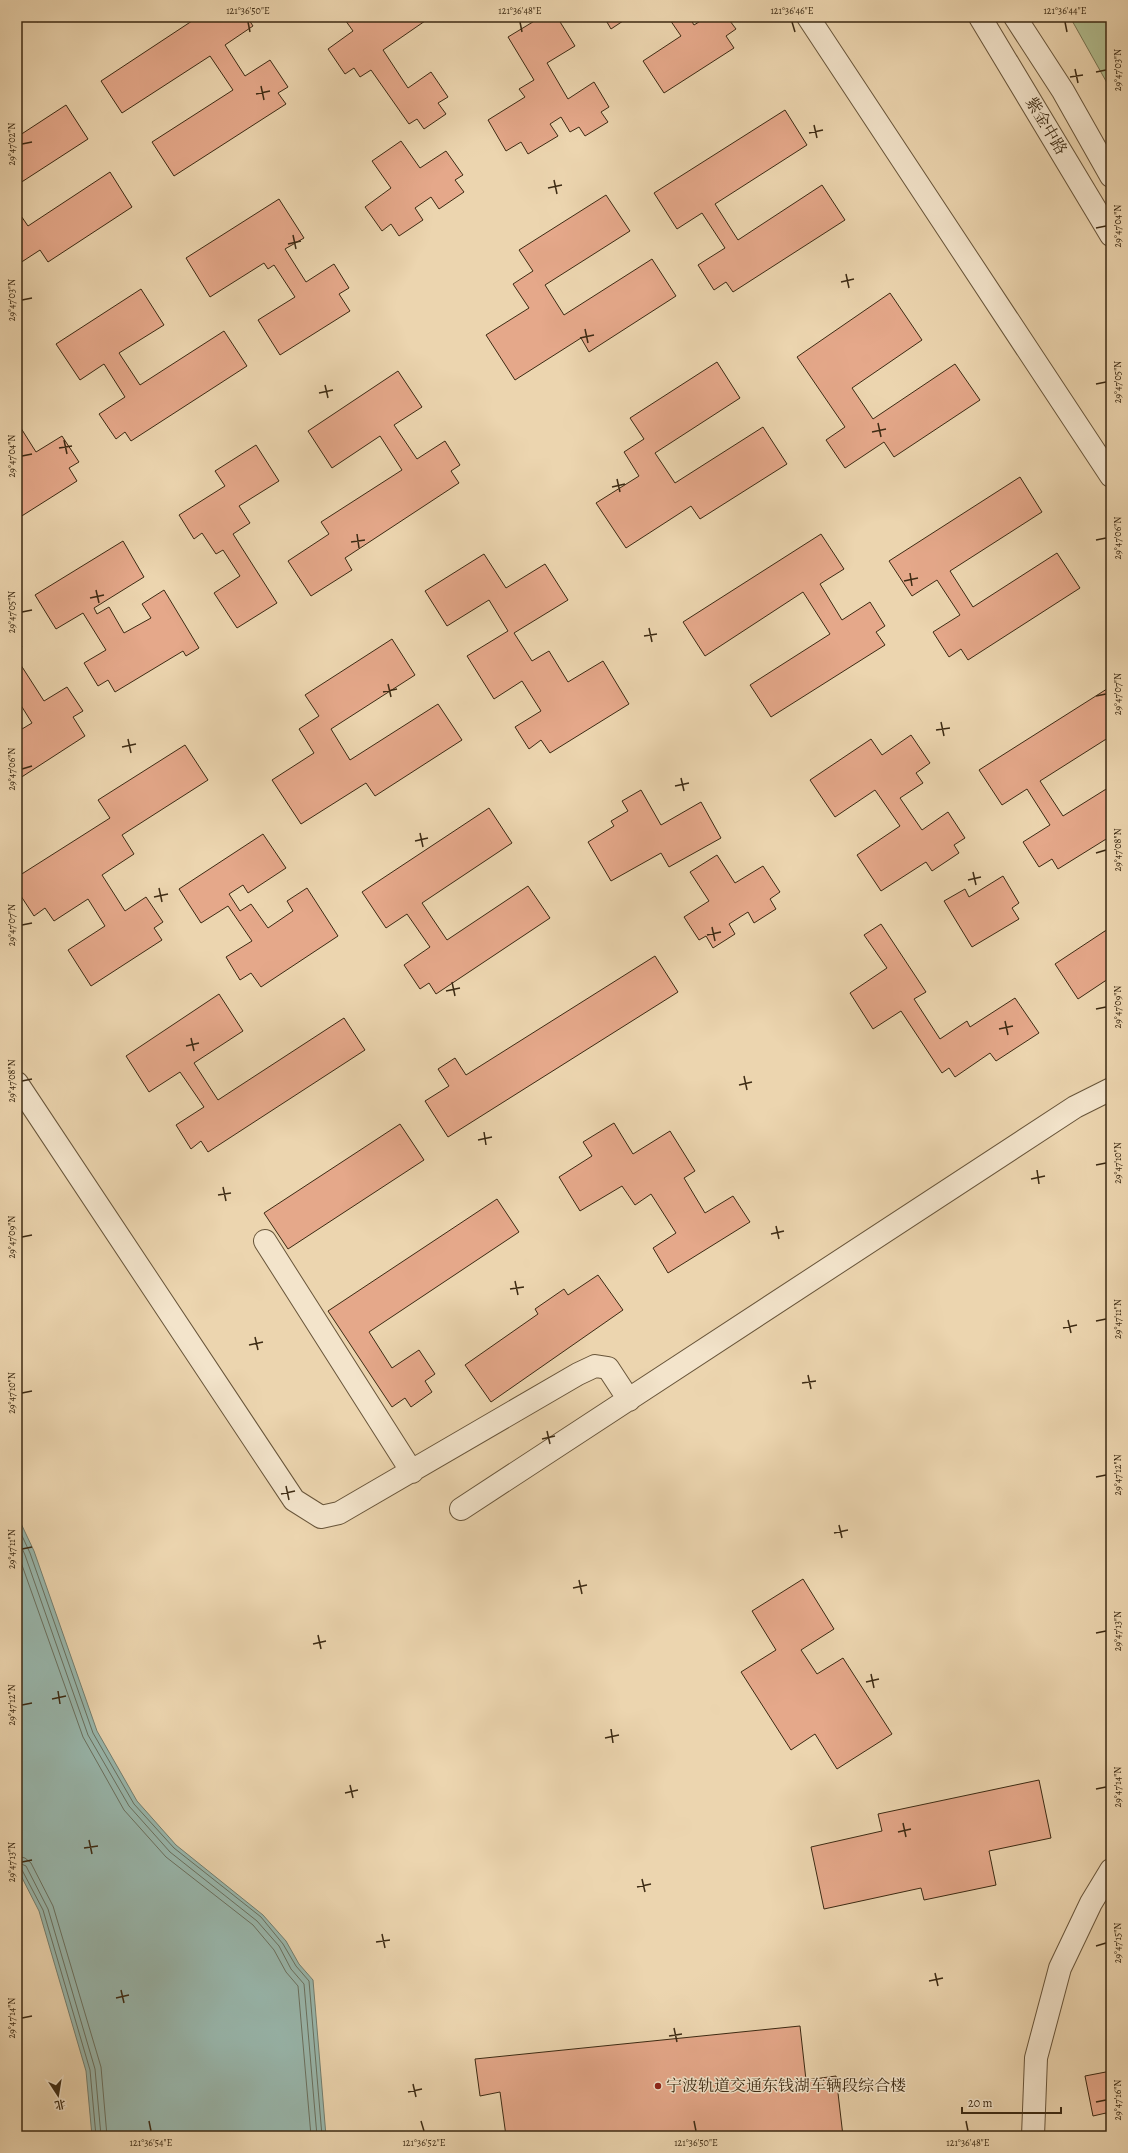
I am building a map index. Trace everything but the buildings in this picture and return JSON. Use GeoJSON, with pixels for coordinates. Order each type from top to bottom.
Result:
{"type":"FeatureCollection","features":[{"type":"Feature","properties":{"kind":"street"},"geometry":{"type":"LineString","coordinates":[[808,17],[1111,476]]}},
{"type":"Feature","properties":{"kind":"street","name":"紫金中路"},"geometry":{"type":"LineString","coordinates":[[980,17],[1111,235]]}},
{"type":"Feature","properties":{"kind":"street","name":"紫金中路"},"geometry":{"type":"LineString","coordinates":[[1015,17],[1063,91],[1111,176]]}},
{"type":"Feature","properties":{"kind":"street"},"geometry":{"type":"LineString","coordinates":[[17,1083],[294,1500],[321,1517],[339,1513],[412,1472],[578,1374],[595,1366],[608,1368],[629,1400]]}},
{"type":"Feature","properties":{"kind":"street"},"geometry":{"type":"LineString","coordinates":[[461,1509],[1069,1111],[1111,1089]]}},
{"type":"Feature","properties":{"kind":"street"},"geometry":{"type":"LineString","coordinates":[[265,1241],[412,1472]]}},
{"type":"Feature","properties":{"kind":"street"},"geometry":{"type":"LineString","coordinates":[[1033,2136],[1036,2058],[1060,1968],[1091,1903],[1111,1870]]}},
{"type":"Feature","properties":{"kind":"green space"},"geometry":{"type":"Polygon","coordinates":[[[1070,17],[1111,17],[1111,90],[1070,17]]]}},
{"type":"Feature","properties":{"kind":"water"},"geometry":{"type":"Polygon","coordinates":[[[17,1515],[34,1551],[97,1731],[137,1801],[176,1845],[263,1915],[286,1941],[299,1964],[313,1980],[326,2136],[92,2136],[86,2071],[39,1911],[17,1868],[17,1515]]]}},
{"type":"Feature","properties":{"kind":"place","name":"宁波轨道交通东钱湖车辆段综合楼"},"geometry":{"type":"Point","coordinates":[658,2086]}}]}
